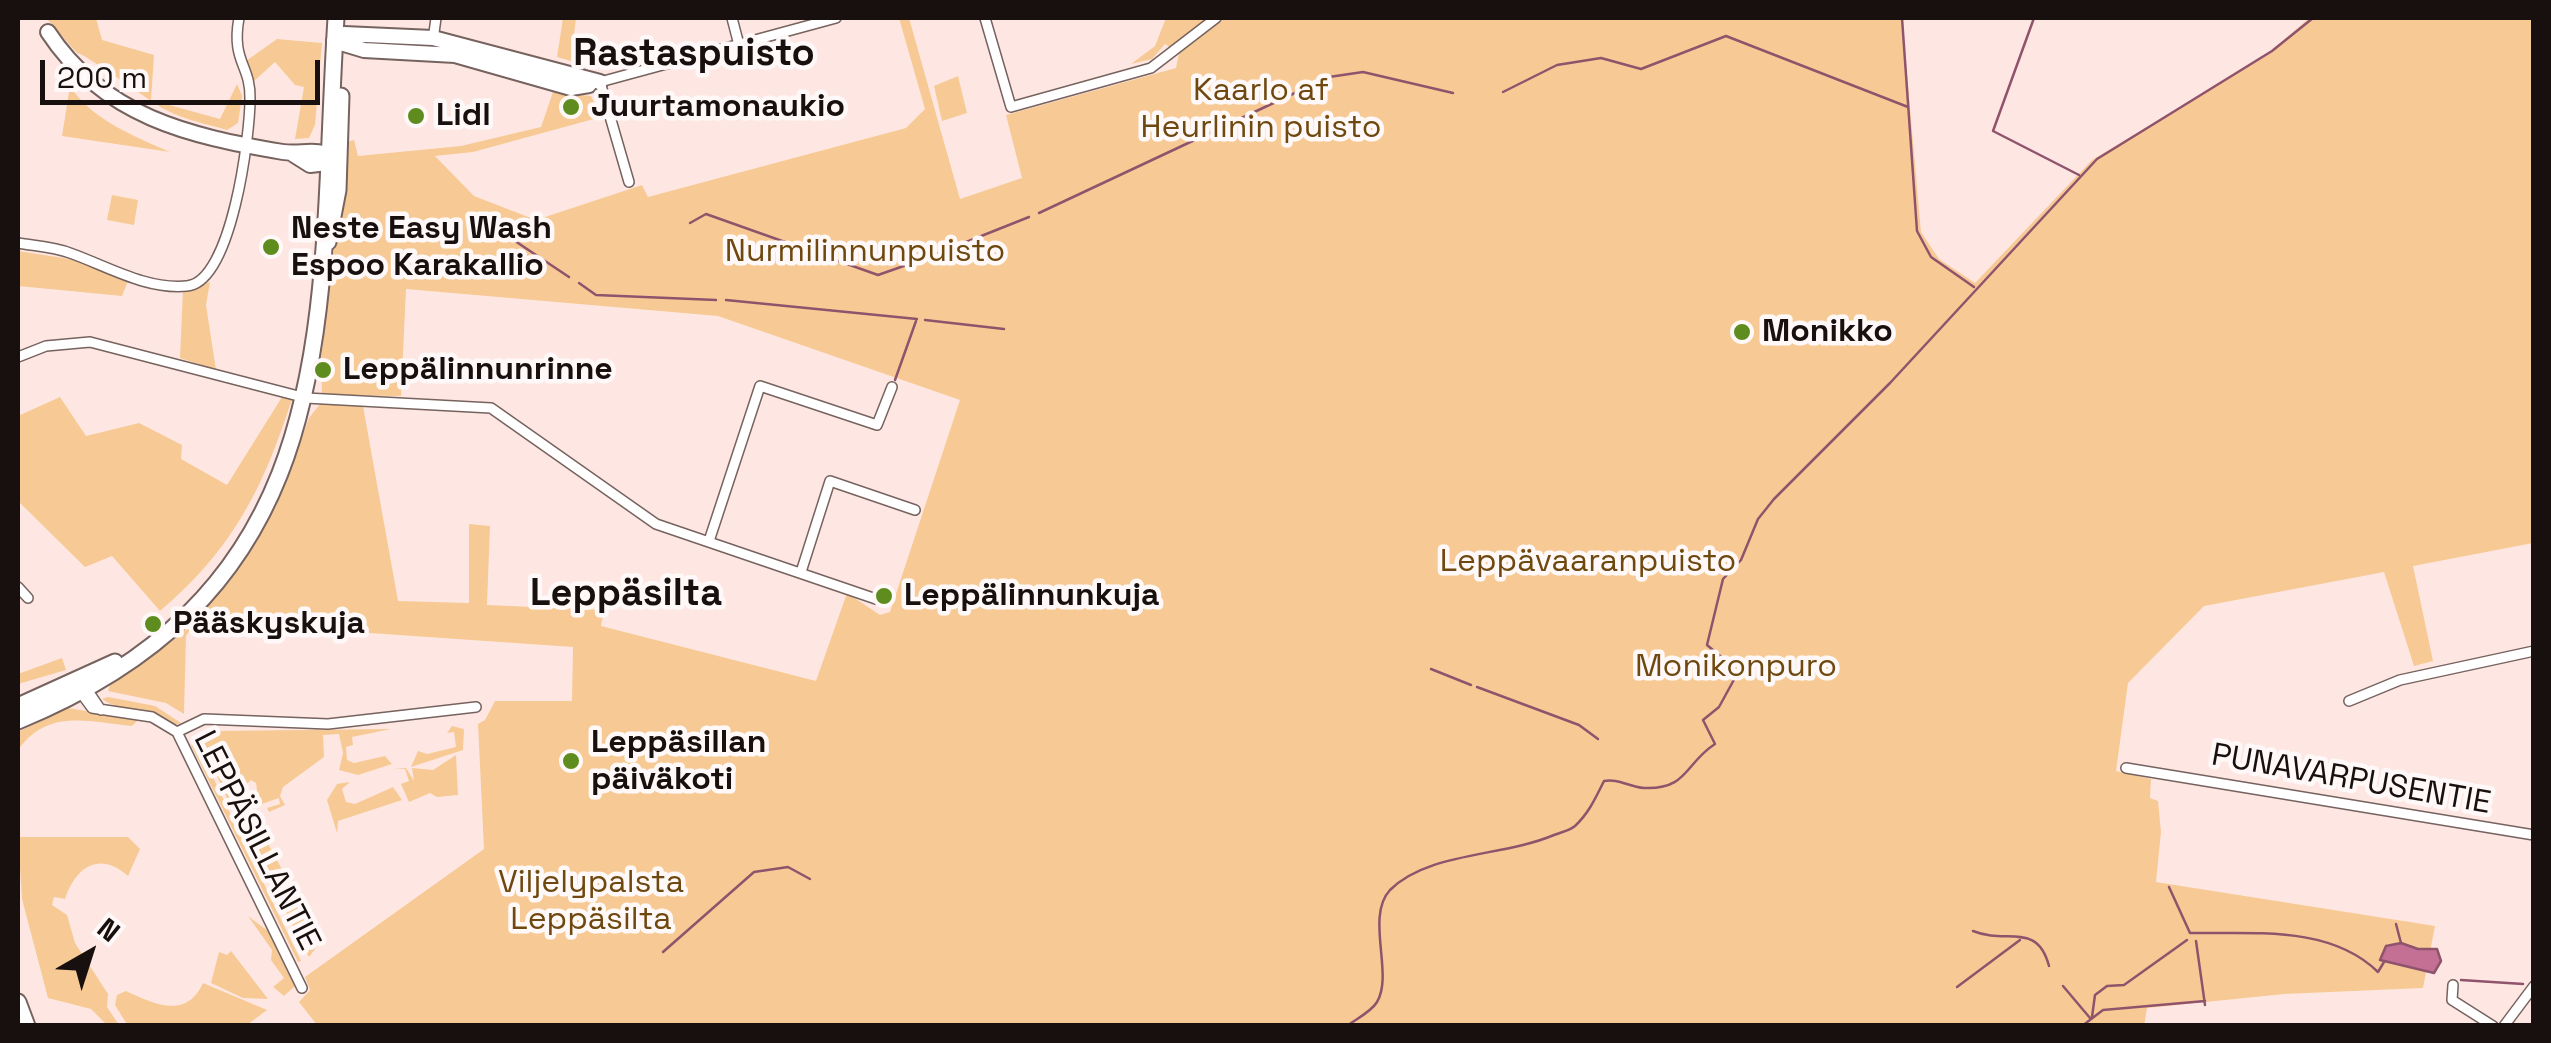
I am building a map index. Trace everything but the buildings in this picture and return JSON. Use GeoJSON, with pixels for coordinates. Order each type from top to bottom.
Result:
{"type":"FeatureCollection","features":[{"type":"Feature","properties":{"kind":"main road"},"geometry":{"type":"LineString","coordinates":[[18,721],[141,649],[208,590],[256,526],[285,466],[306,398],[324,259],[334,220],[330,160],[342,34],[336,18]]}},
{"type":"Feature","properties":{"kind":"main road"},"geometry":{"type":"LineString","coordinates":[[18,706],[81,687]]}},
{"type":"Feature","properties":{"kind":"main road"},"geometry":{"type":"LineString","coordinates":[[18,1002],[27,1026]]}},
{"type":"Feature","properties":{"kind":"street"},"geometry":{"type":"LineString","coordinates":[[36,18],[72,66],[167,128],[330,160]]}},
{"type":"Feature","properties":{"kind":"street"},"geometry":{"type":"LineString","coordinates":[[18,243],[72,253],[133,278],[194,285],[225,249],[243,145],[250,98],[235,52],[239,18]]}},
{"type":"Feature","properties":{"kind":"street"},"geometry":{"type":"LineString","coordinates":[[432,44],[436,18]]}},
{"type":"Feature","properties":{"kind":"street"},"geometry":{"type":"LineString","coordinates":[[732,18],[739,45]]}},
{"type":"Feature","properties":{"kind":"street"},"geometry":{"type":"LineString","coordinates":[[342,34],[432,44],[572,88],[836,18]]}},
{"type":"Feature","properties":{"kind":"street"},"geometry":{"type":"LineString","coordinates":[[985,18],[1011,107],[1152,68],[1216,18]]}},
{"type":"Feature","properties":{"kind":"street"},"geometry":{"type":"LineString","coordinates":[[600,82],[630,182]]}},
{"type":"Feature","properties":{"kind":"street"},"geometry":{"type":"LineString","coordinates":[[18,357],[62,344],[110,345],[306,398],[491,408],[652,522],[876,599]]}},
{"type":"Feature","properties":{"kind":"street"},"geometry":{"type":"LineString","coordinates":[[709,541],[760,386],[877,425],[892,387]]}},
{"type":"Feature","properties":{"kind":"street"},"geometry":{"type":"LineString","coordinates":[[801,572],[830,480],[916,510]]}},
{"type":"Feature","properties":{"kind":"street"},"geometry":{"type":"LineString","coordinates":[[18,588],[28,598]]}},
{"type":"Feature","properties":{"kind":"street"},"geometry":{"type":"LineString","coordinates":[[2349,702],[2400,680],[2534,650]]}},
{"type":"Feature","properties":{"kind":"street","name":"LEPPÄSILLANTIE"},"geometry":{"type":"LineString","coordinates":[[81,687],[92,708],[152,717],[176,732],[302,988]]}},
{"type":"Feature","properties":{"kind":"street"},"geometry":{"type":"LineString","coordinates":[[176,732],[204,719],[328,724],[476,707]]}},
{"type":"Feature","properties":{"kind":"street","name":"PUNAVARPUSENTIE"},"geometry":{"type":"LineString","coordinates":[[2126,768],[2534,836]]}},
{"type":"Feature","properties":{"kind":"street","name":"PUNAVARPUSENTIE"},"geometry":{"type":"LineString","coordinates":[[2158,787],[2160,773]]}},
{"type":"Feature","properties":{"kind":"street"},"geometry":{"type":"LineString","coordinates":[[2453,985],[2452,1000],[2493,1026]]}},
{"type":"Feature","properties":{"kind":"street"},"geometry":{"type":"LineString","coordinates":[[2504,1026],[2534,986]]}},
{"type":"Feature","properties":{"kind":"green space"},"geometry":{"type":"Polygon","coordinates":[[[46,18],[96,18],[102,40],[154,55],[151,100],[220,119],[237,84],[242,96],[238,123],[227,130],[166,110],[77,53],[46,18]]]}},
{"type":"Feature","properties":{"kind":"green space"},"geometry":{"type":"Polygon","coordinates":[[[563,18],[576,18],[571,61],[557,57],[563,18]]]}},
{"type":"Feature","properties":{"kind":"green space","name":"Leppävaaranpuisto"},"geometry":{"type":"Polygon","coordinates":[[[899,18],[909,18],[960,199],[1022,178],[1006,115],[1176,68],[1179,53],[1165,44],[1152,59],[1131,64],[1155,46],[1166,18],[1902,18],[1921,232],[1939,259],[1975,283],[2092,160],[2267,55],[2309,18],[2533,18],[2533,543],[2413,566],[2433,661],[2414,666],[2384,572],[2204,606],[2128,683],[2116,771],[2151,779],[2150,798],[2158,801],[2161,832],[2156,882],[2435,926],[2423,988],[2284,994],[2147,1008],[2144,1026],[317,1025],[299,1002],[310,990],[305,977],[484,849],[478,724],[485,720],[495,701],[572,701],[573,647],[196,621],[186,636],[184,714],[166,703],[108,691],[111,682],[172,641],[250,549],[275,508],[309,418],[320,404],[363,406],[398,601],[469,603],[469,524],[490,526],[487,605],[604,610],[601,626],[816,681],[847,593],[880,615],[890,612],[960,400],[718,316],[406,289],[401,396],[322,395],[321,359],[347,142],[354,140],[358,156],[461,146],[541,127],[553,92],[591,96],[601,117],[473,152],[435,156],[474,196],[536,220],[642,185],[648,197],[906,128],[925,109],[899,18]]]}},
{"type":"Feature","properties":{"kind":"green space"},"geometry":{"type":"Polygon","coordinates":[[[277,39],[322,43],[315,125],[309,138],[295,139],[304,87],[295,85],[275,62],[253,82],[246,61],[277,39]]]}},
{"type":"Feature","properties":{"kind":"green space"},"geometry":{"type":"Polygon","coordinates":[[[958,76],[967,113],[942,121],[934,86],[958,76]]]}},
{"type":"Feature","properties":{"kind":"green space"},"geometry":{"type":"Polygon","coordinates":[[[70,86],[102,118],[170,152],[62,136],[70,86]]]}},
{"type":"Feature","properties":{"kind":"green space"},"geometry":{"type":"Polygon","coordinates":[[[112,195],[138,200],[134,225],[107,220],[112,195]]]}},
{"type":"Feature","properties":{"kind":"green space"},"geometry":{"type":"Polygon","coordinates":[[[18,251],[70,259],[128,281],[122,296],[18,286],[18,251]]]}},
{"type":"Feature","properties":{"kind":"green space"},"geometry":{"type":"Polygon","coordinates":[[[210,282],[206,305],[216,370],[180,358],[183,289],[210,282]]]}},
{"type":"Feature","properties":{"kind":"green space"},"geometry":{"type":"Polygon","coordinates":[[[60,397],[86,436],[139,423],[182,445],[181,459],[227,485],[282,397],[292,399],[269,461],[242,516],[207,564],[160,611],[112,556],[85,567],[18,501],[18,416],[60,397]]]}},
{"type":"Feature","properties":{"kind":"green space"},"geometry":{"type":"Polygon","coordinates":[[[62,658],[66,670],[18,684],[18,674],[62,658]]]}},
{"type":"Feature","properties":{"kind":"green space"},"geometry":{"type":"Polygon","coordinates":[[[102,699],[155,706],[181,723],[174,725],[102,699]]]}},
{"type":"Feature","properties":{"kind":"green space"},"geometry":{"type":"Polygon","coordinates":[[[67,708],[139,719],[132,726],[85,721],[56,723],[42,728],[18,750],[18,732],[67,708]]]}},
{"type":"Feature","properties":{"kind":"green space"},"geometry":{"type":"Polygon","coordinates":[[[452,726],[464,729],[463,750],[411,767],[418,751],[427,754],[456,747],[454,732],[447,733],[452,726]]]}},
{"type":"Feature","properties":{"kind":"green space"},"geometry":{"type":"Polygon","coordinates":[[[391,729],[352,737],[353,745],[346,747],[347,760],[354,763],[385,756],[392,764],[358,775],[339,770],[343,753],[339,734],[323,735],[324,757],[283,787],[280,796],[285,805],[269,812],[267,808],[280,804],[279,798],[259,805],[256,783],[251,780],[242,789],[243,805],[232,809],[201,741],[206,732],[213,731],[391,729]]]}},
{"type":"Feature","properties":{"kind":"green space"},"geometry":{"type":"Polygon","coordinates":[[[196,742],[301,961],[298,962],[191,745],[196,742]]]}},
{"type":"Feature","properties":{"kind":"green space"},"geometry":{"type":"Polygon","coordinates":[[[456,755],[458,795],[437,797],[430,793],[409,802],[401,784],[409,781],[405,769],[394,768],[406,768],[414,781],[412,768],[433,770],[456,755]]]}},
{"type":"Feature","properties":{"kind":"green space"},"geometry":{"type":"Polygon","coordinates":[[[350,782],[342,789],[346,802],[355,804],[393,787],[402,800],[338,821],[337,833],[327,800],[337,784],[350,782]]]}},
{"type":"Feature","properties":{"kind":"green space"},"geometry":{"type":"Polygon","coordinates":[[[254,818],[321,941],[309,957],[239,823],[254,818]]]}},
{"type":"Feature","properties":{"kind":"green space"},"geometry":{"type":"Polygon","coordinates":[[[18,837],[128,837],[140,849],[128,876],[108,864],[90,866],[76,878],[65,899],[54,897],[52,905],[67,915],[75,943],[108,994],[107,1007],[119,1025],[107,1025],[91,1009],[48,998],[22,899],[18,837]]]}},
{"type":"Feature","properties":{"kind":"green space"},"geometry":{"type":"Polygon","coordinates":[[[248,916],[268,931],[295,986],[284,996],[273,987],[284,978],[271,960],[272,950],[248,916]]]}},
{"type":"Feature","properties":{"kind":"green space"},"geometry":{"type":"Polygon","coordinates":[[[231,951],[268,999],[243,998],[211,983],[219,952],[227,955],[231,951]]]}},
{"type":"Feature","properties":{"kind":"green space"},"geometry":{"type":"Polygon","coordinates":[[[203,983],[267,1010],[247,1025],[128,1026],[115,1005],[117,995],[126,991],[158,1004],[179,1005],[188,1002],[203,983]]]}},
{"type":"Feature","properties":{"kind":"shaded area"},"geometry":{"type":"Polygon","coordinates":[[[2401,943],[2418,949],[2437,949],[2441,961],[2434,973],[2380,960],[2386,946],[2401,943]]]}},
{"type":"Feature","properties":{"kind":"waterway"},"geometry":{"type":"LineString","coordinates":[[1902,18],[1917,231],[1931,257],[1974,287]]}},
{"type":"Feature","properties":{"kind":"waterway"},"geometry":{"type":"LineString","coordinates":[[2034,18],[1993,131],[2079,175]]}},
{"type":"Feature","properties":{"kind":"waterway","name":"Monikonpuro"},"geometry":{"type":"LineString","coordinates":[[1347,1026],[1377,1002],[1381,990],[1380,915],[1390,890],[1424,868],[1568,830],[1584,816],[1604,781],[1644,788],[1669,785],[1715,744],[1703,720],[1719,707],[1736,676],[1731,665],[1707,645],[1723,579],[1741,560],[1758,519],[1774,499],[1890,383],[2097,159],[2272,51],[2313,18]]}},
{"type":"Feature","properties":{"kind":"waterway"},"geometry":{"type":"LineString","coordinates":[[1503,92],[1557,65],[1601,58],[1641,69],[1726,36],[1908,107]]}},
{"type":"Feature","properties":{"kind":"waterway"},"geometry":{"type":"LineString","coordinates":[[1039,213],[1329,77],[1363,72],[1453,93]]}},
{"type":"Feature","properties":{"kind":"waterway"},"geometry":{"type":"LineString","coordinates":[[690,223],[706,214],[878,275],[918,261]]}},
{"type":"Feature","properties":{"kind":"waterway"},"geometry":{"type":"LineString","coordinates":[[479,217],[497,228]]}},
{"type":"Feature","properties":{"kind":"waterway"},"geometry":{"type":"LineString","coordinates":[[921,260],[1029,217]]}},
{"type":"Feature","properties":{"kind":"waterway"},"geometry":{"type":"LineString","coordinates":[[509,237],[569,277]]}},
{"type":"Feature","properties":{"kind":"waterway"},"geometry":{"type":"LineString","coordinates":[[579,283],[596,295],[716,300]]}},
{"type":"Feature","properties":{"kind":"waterway"},"geometry":{"type":"LineString","coordinates":[[726,300],[917,319]]}},
{"type":"Feature","properties":{"kind":"waterway"},"geometry":{"type":"LineString","coordinates":[[925,320],[1004,329]]}},
{"type":"Feature","properties":{"kind":"waterway"},"geometry":{"type":"LineString","coordinates":[[895,380],[916,321]]}},
{"type":"Feature","properties":{"kind":"waterway"},"geometry":{"type":"LineString","coordinates":[[1431,669],[1471,685]]}},
{"type":"Feature","properties":{"kind":"waterway"},"geometry":{"type":"LineString","coordinates":[[1477,687],[1579,725],[1598,739]]}},
{"type":"Feature","properties":{"kind":"waterway"},"geometry":{"type":"LineString","coordinates":[[663,952],[754,872],[788,867],[810,879]]}},
{"type":"Feature","properties":{"kind":"waterway"},"geometry":{"type":"LineString","coordinates":[[2169,887],[2190,933],[2290,935],[2337,946],[2378,972],[2384,962]]}},
{"type":"Feature","properties":{"kind":"waterway"},"geometry":{"type":"LineString","coordinates":[[2396,924],[2401,943]]}},
{"type":"Feature","properties":{"kind":"waterway"},"geometry":{"type":"LineString","coordinates":[[1973,931],[2029,939],[2044,952],[2049,966]]}},
{"type":"Feature","properties":{"kind":"waterway"},"geometry":{"type":"LineString","coordinates":[[1957,987],[2020,940]]}},
{"type":"Feature","properties":{"kind":"waterway"},"geometry":{"type":"LineString","coordinates":[[2092,1017],[2095,995],[2107,986],[2124,985],[2187,940]]}},
{"type":"Feature","properties":{"kind":"waterway"},"geometry":{"type":"LineString","coordinates":[[2196,941],[2205,1005]]}},
{"type":"Feature","properties":{"kind":"waterway"},"geometry":{"type":"LineString","coordinates":[[2461,980],[2523,984]]}},
{"type":"Feature","properties":{"kind":"waterway"},"geometry":{"type":"LineString","coordinates":[[2063,986],[2090,1018]]}},
{"type":"Feature","properties":{"kind":"waterway"},"geometry":{"type":"LineString","coordinates":[[2082,1026],[2103,1010],[2205,1001]]}},
{"type":"Feature","properties":{"kind":"place","name":"Juurtamonaukio"},"geometry":{"type":"Point","coordinates":[571,107]}},
{"type":"Feature","properties":{"kind":"place","name":"Lidl"},"geometry":{"type":"Point","coordinates":[416,116]}},
{"type":"Feature","properties":{"kind":"place","name":"Neste Easy Wash Espoo Karakallio"},"geometry":{"type":"Point","coordinates":[271,247]}},
{"type":"Feature","properties":{"kind":"place","name":"Monikko"},"geometry":{"type":"Point","coordinates":[1742,332]}},
{"type":"Feature","properties":{"kind":"place","name":"Leppälinnunrinne"},"geometry":{"type":"Point","coordinates":[323,370]}},
{"type":"Feature","properties":{"kind":"place","name":"Leppälinnunkuja"},"geometry":{"type":"Point","coordinates":[884,596]}},
{"type":"Feature","properties":{"kind":"place","name":"Pääskyskuja"},"geometry":{"type":"Point","coordinates":[153,624]}},
{"type":"Feature","properties":{"kind":"place","name":"Leppäsillan päiväkoti"},"geometry":{"type":"Point","coordinates":[571,761]}},
{"type":"Feature","properties":{"kind":"district","name":"Rastaspuisto"},"geometry":{"type":"Point","coordinates":[694,55]}},
{"type":"Feature","properties":{"kind":"district","name":"Leppäsilta"},"geometry":{"type":"Point","coordinates":[626,595]}},
{"type":"Feature","properties":{"kind":"park label","name":"Kaarlo af Heurlinin puisto"},"geometry":{"type":"Point","coordinates":[1261,110]}},
{"type":"Feature","properties":{"kind":"park label","name":"Nurmilinnunpuisto"},"geometry":{"type":"Point","coordinates":[865,252]}},
{"type":"Feature","properties":{"kind":"park label","name":"Viljelypalsta Leppäsilta"},"geometry":{"type":"Point","coordinates":[591,902]}}]}
